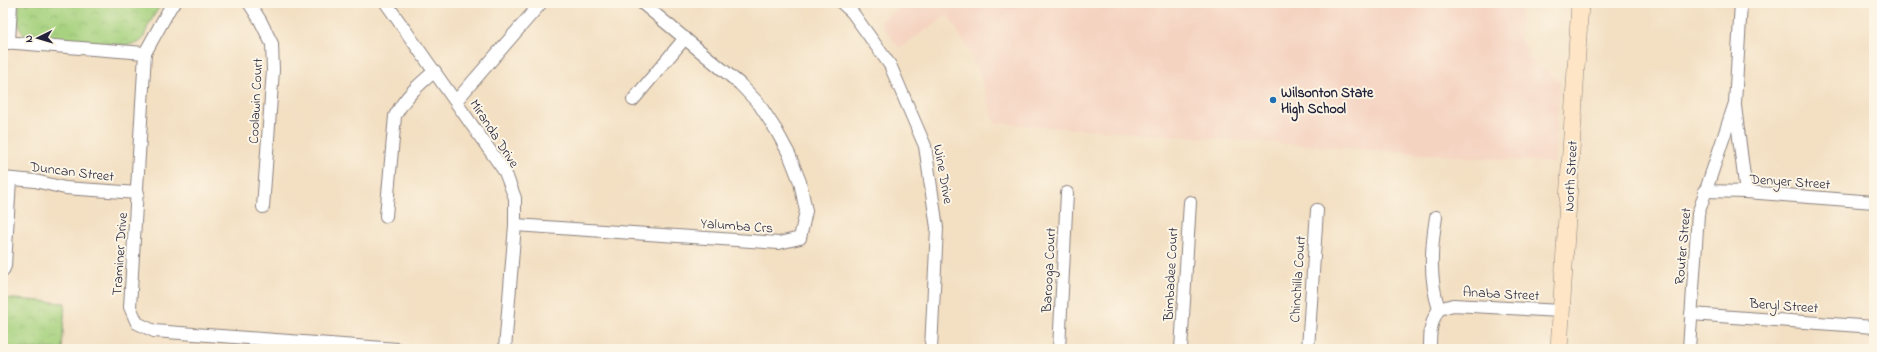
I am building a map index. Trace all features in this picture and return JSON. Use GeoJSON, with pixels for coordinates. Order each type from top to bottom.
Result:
{"type":"FeatureCollection","features":[{"type":"Feature","properties":{"kind":"street"},"geometry":{"type":"LineString","coordinates":[[11,3],[6,42],[145,53]]}},
{"type":"Feature","properties":{"kind":"street","name":"Traminer Drive"},"geometry":{"type":"LineString","coordinates":[[175,3],[171,6],[145,53],[138,193],[130,307],[137,323],[154,331],[397,349]]}},
{"type":"Feature","properties":{"kind":"street","name":"Coolawin Court"},"geometry":{"type":"LineString","coordinates":[[249,3],[260,20],[272,44],[273,70],[263,207]]}},
{"type":"Feature","properties":{"kind":"street","name":"Miranda Drive"},"geometry":{"type":"LineString","coordinates":[[386,3],[505,172],[515,198],[515,225],[505,349]]}},
{"type":"Feature","properties":{"kind":"street"},"geometry":{"type":"LineString","coordinates":[[456,101],[541,3]]}},
{"type":"Feature","properties":{"kind":"street","name":"Yalumba Crs"},"geometry":{"type":"LineString","coordinates":[[515,225],[779,243],[800,238],[806,211],[800,182],[789,154],[776,130],[758,104],[740,84],[642,3]]}},
{"type":"Feature","properties":{"kind":"street","name":"Wine Drive"},"geometry":{"type":"LineString","coordinates":[[842,3],[852,12],[890,65],[925,146],[937,228],[931,349]]}},
{"type":"Feature","properties":{"kind":"street","name":"North Street"},"geometry":{"type":"LineString","coordinates":[[1559,349],[1580,3]]}},
{"type":"Feature","properties":{"kind":"street","name":"Router Street"},"geometry":{"type":"LineString","coordinates":[[1741,3],[1735,103],[1746,192]]}},
{"type":"Feature","properties":{"kind":"street"},"geometry":{"type":"LineString","coordinates":[[633,100],[685,38]]}},
{"type":"Feature","properties":{"kind":"street"},"geometry":{"type":"LineString","coordinates":[[386,216],[392,133],[395,116],[403,102],[414,89],[435,71]]}},
{"type":"Feature","properties":{"kind":"street","name":"Router Street"},"geometry":{"type":"LineString","coordinates":[[1689,349],[1698,214],[1704,191],[1735,103]]}},
{"type":"Feature","properties":{"kind":"street"},"geometry":{"type":"LineString","coordinates":[[3,270],[5,266],[7,178]]}},
{"type":"Feature","properties":{"kind":"street","name":"Duncan Street"},"geometry":{"type":"LineString","coordinates":[[7,178],[35,181],[65,188],[138,193]]}},
{"type":"Feature","properties":{"kind":"street","name":"Denyer Street"},"geometry":{"type":"LineString","coordinates":[[1704,191],[1746,192],[1874,202]]}},
{"type":"Feature","properties":{"kind":"street","name":"Barooga Court"},"geometry":{"type":"LineString","coordinates":[[1059,349],[1067,193]]}},
{"type":"Feature","properties":{"kind":"street","name":"Bimbadee Court"},"geometry":{"type":"LineString","coordinates":[[1181,349],[1190,202]]}},
{"type":"Feature","properties":{"kind":"street","name":"Chinchilla Court"},"geometry":{"type":"LineString","coordinates":[[1308,349],[1317,210]]}},
{"type":"Feature","properties":{"kind":"street"},"geometry":{"type":"LineString","coordinates":[[1430,349],[1432,319],[1439,309],[1432,284],[1433,236],[1436,217]]}},
{"type":"Feature","properties":{"kind":"street","name":"Anaba Street"},"geometry":{"type":"LineString","coordinates":[[1439,309],[1453,305],[1561,311]]}},
{"type":"Feature","properties":{"kind":"street","name":"Beryl Street"},"geometry":{"type":"LineString","coordinates":[[1691,314],[1874,327]]}},
{"type":"Feature","properties":{"kind":"shaded area","name":"Wilsonton State High School"},"geometry":{"type":"Polygon","coordinates":[[[903,3],[1522,3],[1520,40],[1530,59],[1560,81],[1554,163],[995,123],[982,82],[967,47],[948,15],[899,48],[880,22],[903,3]]]}},
{"type":"Feature","properties":{"kind":"green space"},"geometry":{"type":"Polygon","coordinates":[[[19,3],[166,3],[158,9],[148,26],[143,39],[138,43],[128,45],[27,38],[19,26],[19,3]]]}},
{"type":"Feature","properties":{"kind":"green space"},"geometry":{"type":"Polygon","coordinates":[[[3,298],[65,303],[62,349],[3,349],[3,298]]]}},
{"type":"Feature","properties":{"kind":"place","name":"Wilsonton State High School"},"geometry":{"type":"Point","coordinates":[1273,100]}}]}
